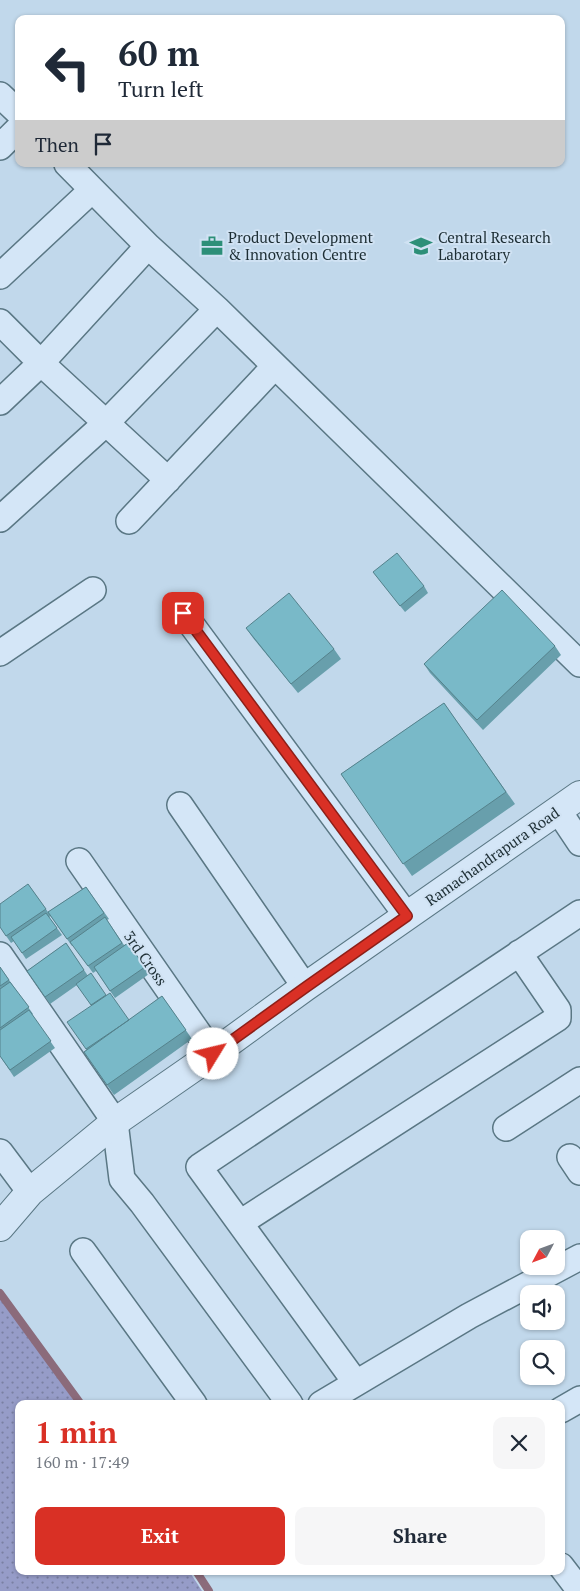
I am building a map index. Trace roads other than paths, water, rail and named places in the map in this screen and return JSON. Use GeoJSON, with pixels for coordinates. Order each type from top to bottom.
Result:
{"type":"FeatureCollection","features":[{"type":"Feature","properties":{"kind":"street"},"geometry":{"type":"LineString","coordinates":[[0,95],[15,109]]}},
{"type":"Feature","properties":{"kind":"street"},"geometry":{"type":"LineString","coordinates":[[0,147],[15,132]]}},
{"type":"Feature","properties":{"kind":"street"},"geometry":{"type":"LineString","coordinates":[[70,167],[148,246],[217,309],[580,664]]}},
{"type":"Feature","properties":{"kind":"street"},"geometry":{"type":"LineString","coordinates":[[0,276],[92,190]]}},
{"type":"Feature","properties":{"kind":"street"},"geometry":{"type":"LineString","coordinates":[[0,402],[41,363],[148,246]]}},
{"type":"Feature","properties":{"kind":"street"},"geometry":{"type":"LineString","coordinates":[[0,519],[106,423],[217,309]]}},
{"type":"Feature","properties":{"kind":"street"},"geometry":{"type":"LineString","coordinates":[[0,322],[41,363],[168,480]]}},
{"type":"Feature","properties":{"kind":"street"},"geometry":{"type":"LineString","coordinates":[[129,521],[274,366]]}},
{"type":"Feature","properties":{"kind":"street"},"geometry":{"type":"LineString","coordinates":[[0,653],[93,590]]}},
{"type":"Feature","properties":{"kind":"street"},"geometry":{"type":"LineString","coordinates":[[183,613],[407,916]]}},
{"type":"Feature","properties":{"kind":"street","name":"Ramachandrapura Road"},"geometry":{"type":"LineString","coordinates":[[0,1227],[30,1192],[115,1122],[580,794]]}},
{"type":"Feature","properties":{"kind":"street"},"geometry":{"type":"LineString","coordinates":[[180,805],[306,987]]}},
{"type":"Feature","properties":{"kind":"street"},"geometry":{"type":"LineString","coordinates":[[558,810],[580,844]]}},
{"type":"Feature","properties":{"kind":"street","name":"3rd Cross"},"geometry":{"type":"LineString","coordinates":[[79,861],[213,1054]]}},
{"type":"Feature","properties":{"kind":"street"},"geometry":{"type":"LineString","coordinates":[[356,1383],[199,1167],[580,913]]}},
{"type":"Feature","properties":{"kind":"street"},"geometry":{"type":"LineString","coordinates":[[240,1223],[558,1018],[558,1010],[519,953]]}},
{"type":"Feature","properties":{"kind":"street"},"geometry":{"type":"LineString","coordinates":[[0,955],[115,1122],[122,1179],[142,1203],[287,1400]]}},
{"type":"Feature","properties":{"kind":"street"},"geometry":{"type":"LineString","coordinates":[[506,1128],[580,1080]]}},
{"type":"Feature","properties":{"kind":"street"},"geometry":{"type":"LineString","coordinates":[[0,1152],[30,1192]]}},
{"type":"Feature","properties":{"kind":"street"},"geometry":{"type":"LineString","coordinates":[[83,1251],[191,1400]]}},
{"type":"Feature","properties":{"kind":"street"},"geometry":{"type":"LineString","coordinates":[[328,1400],[470,1316],[580,1257]]}},
{"type":"Feature","properties":{"kind":"street"},"geometry":{"type":"LineString","coordinates":[[565,1571],[580,1591]]}},
{"type":"Feature","properties":{"kind":"waterway"},"geometry":{"type":"LineString","coordinates":[[0,1293],[78,1400]]}},
{"type":"Feature","properties":{"kind":"waterway"},"geometry":{"type":"LineString","coordinates":[[199,1575],[209,1591]]}},
{"type":"Feature","properties":{"kind":"place","name":"Product Development & Innovation Centre"},"geometry":{"type":"Point","coordinates":[212,246]}},
{"type":"Feature","properties":{"kind":"place","name":"Central Research Labarotary"},"geometry":{"type":"Point","coordinates":[421,246]}}]}
